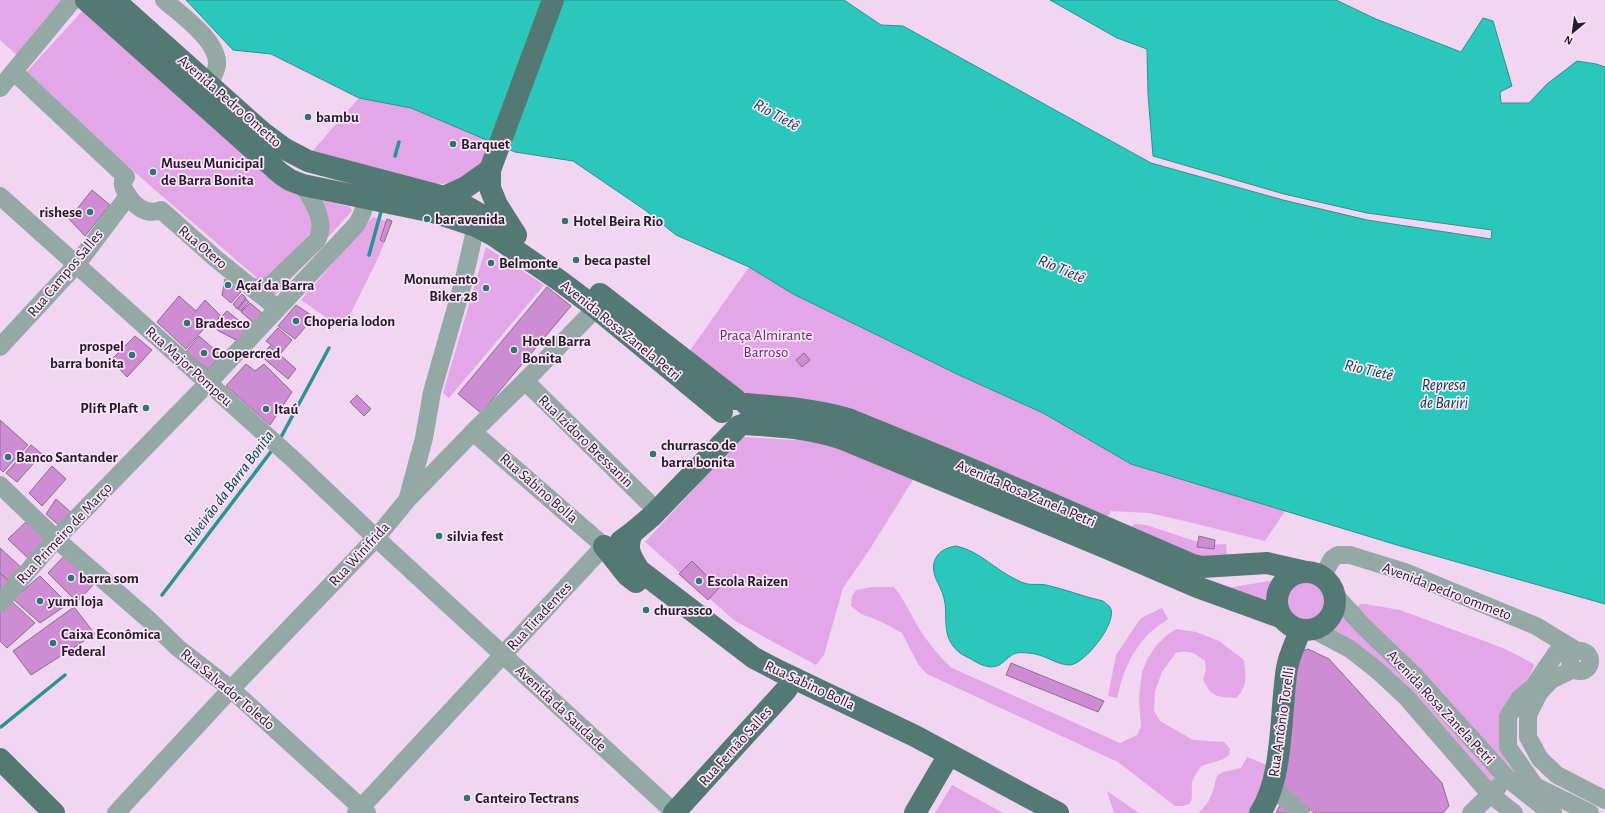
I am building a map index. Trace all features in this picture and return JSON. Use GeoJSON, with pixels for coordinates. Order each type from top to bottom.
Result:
{"type":"FeatureCollection","features":[{"type":"Feature","properties":{"kind":"main road","name":"Avenida Pedro Ometto"},"geometry":{"type":"LineString","coordinates":[[86,0],[120,13],[160,53],[202,91],[281,174],[297,183],[384,193],[444,197],[476,211],[516,235]]}},
{"type":"Feature","properties":{"kind":"main road"},"geometry":{"type":"LineString","coordinates":[[516,235],[497,204],[490,188],[493,162],[553,0]]}},
{"type":"Feature","properties":{"kind":"main road","name":"Avenida Pedro Ometto"},"geometry":{"type":"LineString","coordinates":[[202,91],[285,149],[308,161],[352,173],[384,193],[433,212],[476,226]]}},
{"type":"Feature","properties":{"kind":"main road"},"geometry":{"type":"LineString","coordinates":[[297,183],[293,171],[298,166],[308,161]]}},
{"type":"Feature","properties":{"kind":"main road"},"geometry":{"type":"LineString","coordinates":[[444,197],[466,187],[493,162]]}},
{"type":"Feature","properties":{"kind":"main road","name":"Avenida Rosa Zanela Petri"},"geometry":{"type":"LineString","coordinates":[[476,226],[601,303]]}},
{"type":"Feature","properties":{"kind":"main road","name":"Avenida Rosa Zanela Petri"},"geometry":{"type":"LineString","coordinates":[[516,235],[735,414],[783,426],[825,433],[1105,537],[1198,566],[1267,563],[1323,582]]}},
{"type":"Feature","properties":{"kind":"main road"},"geometry":{"type":"LineString","coordinates":[[604,546],[622,541],[652,516],[735,414]]}},
{"type":"Feature","properties":{"kind":"main road","name":"Rua Tiradentes"},"geometry":{"type":"LineString","coordinates":[[604,546],[735,414]]}},
{"type":"Feature","properties":{"kind":"main road","name":"Rua Sabino Bolla"},"geometry":{"type":"LineString","coordinates":[[632,533],[629,540],[629,554],[639,570],[790,684],[1037,813]]}},
{"type":"Feature","properties":{"kind":"main road","name":"Avenida Rosa Zanela Petri"},"geometry":{"type":"LineString","coordinates":[[1105,537],[1197,587],[1280,617]]}},
{"type":"Feature","properties":{"kind":"main road","name":"Rua Sabino Bolla"},"geometry":{"type":"LineString","coordinates":[[604,546],[627,575],[717,649],[760,678],[790,684],[915,736],[1058,813]]}},
{"type":"Feature","properties":{"kind":"main road"},"geometry":{"type":"LineString","coordinates":[[1296,573],[1323,582],[1335,604],[1333,613],[1328,621],[1307,630],[1291,627],[1280,617],[1276,596],[1280,587],[1287,578],[1296,573]]}},
{"type":"Feature","properties":{"kind":"main road","name":"Rua Antônio Torelli"},"geometry":{"type":"LineString","coordinates":[[1262,812],[1276,772],[1287,667],[1307,630]]}},
{"type":"Feature","properties":{"kind":"main road","name":"Rua Fernão Salles"},"geometry":{"type":"LineString","coordinates":[[675,813],[790,684]]}},
{"type":"Feature","properties":{"kind":"main road"},"geometry":{"type":"LineString","coordinates":[[0,758],[54,813]]}},
{"type":"Feature","properties":{"kind":"main road"},"geometry":{"type":"LineString","coordinates":[[915,813],[943,765]]}},
{"type":"Feature","properties":{"kind":"street"},"geometry":{"type":"LineString","coordinates":[[0,88],[73,0]]}},
{"type":"Feature","properties":{"kind":"street"},"geometry":{"type":"LineString","coordinates":[[164,0],[194,27],[214,48],[217,63],[216,70],[202,91]]}},
{"type":"Feature","properties":{"kind":"street"},"geometry":{"type":"LineString","coordinates":[[14,72],[126,177],[123,182],[128,196]]}},
{"type":"Feature","properties":{"kind":"street"},"geometry":{"type":"LineString","coordinates":[[252,287],[264,288],[273,283],[317,240],[320,235],[321,228],[318,213],[297,183]]}},
{"type":"Feature","properties":{"kind":"street","name":"Rua Primeiro de Março"},"geometry":{"type":"LineString","coordinates":[[0,603],[56,539],[208,383],[356,225],[364,211],[384,193]]}},
{"type":"Feature","properties":{"kind":"street","name":"Rua Major Pompeu"},"geometry":{"type":"LineString","coordinates":[[0,196],[77,264],[262,433],[294,460],[376,538]]}},
{"type":"Feature","properties":{"kind":"street","name":"Rua Campos Salles"},"geometry":{"type":"LineString","coordinates":[[0,347],[77,264],[128,196]]}},
{"type":"Feature","properties":{"kind":"street","name":"Rua Otero"},"geometry":{"type":"LineString","coordinates":[[128,196],[137,206],[147,211],[156,212],[160,210],[215,258],[277,308]]}},
{"type":"Feature","properties":{"kind":"street"},"geometry":{"type":"LineString","coordinates":[[408,499],[424,438],[432,392],[463,283],[476,226]]}},
{"type":"Feature","properties":{"kind":"street","name":"Rua Winifrida"},"geometry":{"type":"LineString","coordinates":[[116,813],[231,689],[376,538],[408,499],[601,303]]}},
{"type":"Feature","properties":{"kind":"street","name":"Rua Izidoro Bressanin"},"geometry":{"type":"LineString","coordinates":[[525,381],[647,502]]}},
{"type":"Feature","properties":{"kind":"street","name":"Rua Sabino Bolla"},"geometry":{"type":"LineString","coordinates":[[473,432],[604,546]]}},
{"type":"Feature","properties":{"kind":"street"},"geometry":{"type":"LineString","coordinates":[[424,438],[430,447],[448,458]]}},
{"type":"Feature","properties":{"kind":"street","name":"Rua Salvador Toledo"},"geometry":{"type":"LineString","coordinates":[[0,485],[56,539],[148,619],[178,648],[231,689],[361,811]]}},
{"type":"Feature","properties":{"kind":"street","name":"Avenida da Saudade"},"geometry":{"type":"LineString","coordinates":[[376,538],[675,813]]}},
{"type":"Feature","properties":{"kind":"street","name":"Rua Tiradentes"},"geometry":{"type":"LineString","coordinates":[[361,811],[503,654],[604,546]]}},
{"type":"Feature","properties":{"kind":"street","name":"Avenida pedro ommeto"},"geometry":{"type":"LineString","coordinates":[[1323,582],[1341,565],[1348,561],[1396,576],[1533,634],[1570,655]]}},
{"type":"Feature","properties":{"kind":"street","name":"Avenida Rosa Zanela Petri"},"geometry":{"type":"LineString","coordinates":[[1323,582],[1362,626],[1415,676],[1507,778],[1553,813]]}},
{"type":"Feature","properties":{"kind":"street","name":"Avenida Rosa Zanela Petri"},"geometry":{"type":"LineString","coordinates":[[1307,630],[1350,649],[1378,671],[1407,698],[1490,794],[1514,813]]}},
{"type":"Feature","properties":{"kind":"street"},"geometry":{"type":"LineString","coordinates":[[1570,655],[1539,693],[1528,715],[1528,737],[1540,760],[1557,775],[1605,800]]}},
{"type":"Feature","properties":{"kind":"street","name":"Avenida Rosa Zanela Petri"},"geometry":{"type":"LineString","coordinates":[[1570,655],[1519,699],[1508,717],[1508,747],[1535,786],[1590,813]]}},
{"type":"Feature","properties":{"kind":"street"},"geometry":{"type":"LineString","coordinates":[[1471,813],[1507,778]]}},
{"type":"Feature","properties":{"kind":"street"},"geometry":{"type":"LineString","coordinates":[[1272,787],[1301,813]]}},
{"type":"Feature","properties":{"kind":"green space"},"geometry":{"type":"Polygon","coordinates":[[[0,0],[68,0],[18,56],[0,40],[0,0]]]}},
{"type":"Feature","properties":{"kind":"green space"},"geometry":{"type":"Polygon","coordinates":[[[85,8],[287,178],[314,210],[313,230],[263,283],[23,76],[85,8]]]}},
{"type":"Feature","properties":{"kind":"green space"},"geometry":{"type":"Polygon","coordinates":[[[359,98],[411,108],[496,144],[489,163],[462,183],[435,184],[309,155],[359,98]]]}},
{"type":"Feature","properties":{"kind":"green space"},"geometry":{"type":"Polygon","coordinates":[[[313,198],[350,207],[352,211],[271,300],[267,290],[320,239],[313,198]]]}},
{"type":"Feature","properties":{"kind":"green space"},"geometry":{"type":"Polygon","coordinates":[[[373,217],[392,223],[379,256],[343,329],[301,300],[373,217]]]}},
{"type":"Feature","properties":{"kind":"green space"},"geometry":{"type":"Polygon","coordinates":[[[486,247],[544,285],[449,398],[443,393],[486,247]]]}},
{"type":"Feature","properties":{"kind":"green space","name":"Praça Almirante Barroso"},"geometry":{"type":"Polygon","coordinates":[[[749,267],[793,294],[959,375],[1044,413],[1131,464],[1285,511],[1265,541],[1149,513],[1111,511],[1104,523],[741,399],[684,359],[749,267]]]}},
{"type":"Feature","properties":{"kind":"green space"},"geometry":{"type":"Polygon","coordinates":[[[742,437],[830,442],[914,478],[868,552],[843,588],[824,655],[816,665],[735,621],[645,542],[742,437]]]}},
{"type":"Feature","properties":{"kind":"green space"},"geometry":{"type":"Polygon","coordinates":[[[1135,524],[1146,525],[1207,545],[1226,544],[1227,557],[1204,557],[1163,543],[1131,527],[1135,524]]]}},
{"type":"Feature","properties":{"kind":"green space"},"geometry":{"type":"Polygon","coordinates":[[[1294,578],[1320,578],[1330,588],[1332,604],[1325,616],[1311,625],[1301,628],[1289,620],[1283,613],[1279,599],[1281,589],[1294,578]]]}},
{"type":"Feature","properties":{"kind":"green space"},"geometry":{"type":"Polygon","coordinates":[[[1275,580],[1280,587],[1274,612],[1222,589],[1275,580]]]}},
{"type":"Feature","properties":{"kind":"green space"},"geometry":{"type":"Polygon","coordinates":[[[872,587],[894,587],[927,640],[952,668],[1120,743],[1137,735],[1141,727],[1139,698],[1142,672],[1148,658],[1156,646],[1167,635],[1176,629],[1196,632],[1219,641],[1244,660],[1246,676],[1243,690],[1240,694],[1236,698],[1219,696],[1212,693],[1203,679],[1206,671],[1205,661],[1191,653],[1180,652],[1176,653],[1162,672],[1155,691],[1154,711],[1160,721],[1193,740],[1224,742],[1230,749],[1229,755],[1224,759],[1201,766],[1194,776],[1192,783],[1191,801],[1186,805],[1175,806],[1118,762],[927,674],[918,664],[902,633],[882,622],[861,614],[851,606],[852,596],[856,590],[872,587]]]}},
{"type":"Feature","properties":{"kind":"green space"},"geometry":{"type":"Polygon","coordinates":[[[1360,604],[1400,610],[1503,648],[1534,664],[1533,669],[1522,688],[1510,696],[1501,717],[1499,746],[1508,764],[1521,780],[1354,610],[1360,604]]]}},
{"type":"Feature","properties":{"kind":"green space"},"geometry":{"type":"Polygon","coordinates":[[[1339,605],[1499,779],[1489,787],[1327,628],[1337,612],[1339,605]]]}},
{"type":"Feature","properties":{"kind":"green space"},"geometry":{"type":"Polygon","coordinates":[[[1162,608],[1168,619],[1149,633],[1134,652],[1121,682],[1117,698],[1108,696],[1116,655],[1141,618],[1162,608]]]}},
{"type":"Feature","properties":{"kind":"green space"},"geometry":{"type":"Polygon","coordinates":[[[1247,757],[1272,767],[1254,813],[1198,813],[1209,801],[1217,776],[1223,772],[1241,768],[1247,757]]]}},
{"type":"Feature","properties":{"kind":"green space"},"geometry":{"type":"Polygon","coordinates":[[[952,785],[1003,813],[935,813],[952,785]]]}},
{"type":"Feature","properties":{"kind":"green space"},"geometry":{"type":"Polygon","coordinates":[[[1107,791],[1139,813],[1114,813],[1107,791]]]}},
{"type":"Feature","properties":{"kind":"water","name":"Represa de Bariri"},"geometry":{"type":"Polygon","coordinates":[[[186,0],[844,0],[881,25],[903,26],[1151,163],[1283,200],[1367,220],[1491,239],[1492,230],[1367,213],[1284,194],[1153,156],[1148,94],[1147,49],[1117,38],[1050,0],[1336,0],[1376,19],[1461,52],[1483,18],[1493,21],[1512,86],[1500,92],[1501,103],[1529,103],[1547,84],[1577,61],[1605,67],[1605,604],[1397,545],[1131,464],[1043,413],[959,375],[793,294],[749,267],[676,235],[645,210],[573,161],[515,152],[411,108],[359,98],[271,54],[233,50],[186,0]]]}},
{"type":"Feature","properties":{"kind":"water"},"geometry":{"type":"Polygon","coordinates":[[[956,546],[973,552],[1009,576],[1021,582],[1046,585],[1103,601],[1110,607],[1110,622],[1092,650],[1076,663],[1066,665],[1031,653],[1017,653],[995,667],[982,665],[960,653],[948,637],[945,600],[935,576],[934,564],[938,554],[956,546]]]}},
{"type":"Feature","properties":{"kind":"building","name":"rishese"},"geometry":{"type":"Polygon","coordinates":[[[92,190],[110,205],[85,236],[69,219],[92,190]]]}},
{"type":"Feature","properties":{"kind":"building"},"geometry":{"type":"Polygon","coordinates":[[[387,219],[392,221],[384,242],[380,240],[387,219]]]}},
{"type":"Feature","properties":{"kind":"building","name":"Açaí da Barra"},"geometry":{"type":"Polygon","coordinates":[[[225,279],[241,292],[231,303],[222,295],[225,279]]]}},
{"type":"Feature","properties":{"kind":"building","name":"Hotel Barra Bonita"},"geometry":{"type":"Polygon","coordinates":[[[547,287],[571,306],[481,413],[458,394],[547,287]]]}},
{"type":"Feature","properties":{"kind":"building"},"geometry":{"type":"Polygon","coordinates":[[[242,294],[246,298],[237,309],[233,304],[242,294]]]}},
{"type":"Feature","properties":{"kind":"building","name":"Bradesco"},"geometry":{"type":"Polygon","coordinates":[[[179,296],[196,311],[205,300],[220,315],[214,328],[208,324],[186,349],[157,322],[179,296]]]}},
{"type":"Feature","properties":{"kind":"building"},"geometry":{"type":"Polygon","coordinates":[[[246,299],[249,302],[241,311],[238,309],[246,299]]]}},
{"type":"Feature","properties":{"kind":"building"},"geometry":{"type":"Polygon","coordinates":[[[250,303],[262,313],[254,323],[241,312],[250,303]]]}},
{"type":"Feature","properties":{"kind":"building","name":"Choperia lodon"},"geometry":{"type":"Polygon","coordinates":[[[296,305],[314,317],[295,339],[278,326],[296,305]]]}},
{"type":"Feature","properties":{"kind":"building"},"geometry":{"type":"Polygon","coordinates":[[[227,311],[251,330],[238,341],[217,330],[220,318],[227,311]]]}},
{"type":"Feature","properties":{"kind":"building"},"geometry":{"type":"Polygon","coordinates":[[[278,328],[292,340],[281,353],[266,341],[278,328]]]}},
{"type":"Feature","properties":{"kind":"building","name":"prospel barra bonita"},"geometry":{"type":"Polygon","coordinates":[[[135,336],[152,350],[127,377],[111,360],[135,336]]]}},
{"type":"Feature","properties":{"kind":"building","name":"Coopercred"},"geometry":{"type":"Polygon","coordinates":[[[199,336],[221,355],[208,370],[186,352],[199,336]]]}},
{"type":"Feature","properties":{"kind":"building"},"geometry":{"type":"Polygon","coordinates":[[[270,346],[296,369],[288,379],[261,356],[270,346]]]}},
{"type":"Feature","properties":{"kind":"building"},"geometry":{"type":"Polygon","coordinates":[[[804,353],[810,360],[802,367],[796,360],[804,353]]]}},
{"type":"Feature","properties":{"kind":"building","name":"Itaú"},"geometry":{"type":"Polygon","coordinates":[[[246,364],[255,371],[264,364],[292,392],[270,425],[226,386],[246,364]]]}},
{"type":"Feature","properties":{"kind":"building"},"geometry":{"type":"Polygon","coordinates":[[[357,395],[371,409],[364,416],[350,402],[357,395]]]}},
{"type":"Feature","properties":{"kind":"building","name":"Banco Santander"},"geometry":{"type":"Polygon","coordinates":[[[0,420],[28,445],[3,472],[0,469],[0,420]]]}},
{"type":"Feature","properties":{"kind":"building"},"geometry":{"type":"Polygon","coordinates":[[[31,445],[42,454],[17,482],[6,473],[31,445]]]}},
{"type":"Feature","properties":{"kind":"building"},"geometry":{"type":"Polygon","coordinates":[[[52,466],[66,479],[42,506],[29,493],[52,466]]]}},
{"type":"Feature","properties":{"kind":"building"},"geometry":{"type":"Polygon","coordinates":[[[56,499],[74,515],[62,528],[46,514],[56,499]]]}},
{"type":"Feature","properties":{"kind":"building"},"geometry":{"type":"Polygon","coordinates":[[[29,519],[51,540],[32,562],[8,539],[29,519]]]}},
{"type":"Feature","properties":{"kind":"building"},"geometry":{"type":"Polygon","coordinates":[[[1199,536],[1215,540],[1214,549],[1197,547],[1199,536]]]}},
{"type":"Feature","properties":{"kind":"building"},"geometry":{"type":"Polygon","coordinates":[[[0,548],[23,569],[12,584],[0,573],[0,548]]]}},
{"type":"Feature","properties":{"kind":"building","name":"barra som"},"geometry":{"type":"Polygon","coordinates":[[[65,555],[95,583],[77,602],[48,573],[65,555]]]}},
{"type":"Feature","properties":{"kind":"building","name":"Escola Raizen"},"geometry":{"type":"Polygon","coordinates":[[[692,561],[719,588],[708,600],[679,574],[692,561]]]}},
{"type":"Feature","properties":{"kind":"building"},"geometry":{"type":"Polygon","coordinates":[[[0,573],[12,584],[0,593],[0,573]]]}},
{"type":"Feature","properties":{"kind":"building","name":"yumi loja"},"geometry":{"type":"Polygon","coordinates":[[[40,576],[68,604],[40,623],[13,599],[40,576]]]}},
{"type":"Feature","properties":{"kind":"building"},"geometry":{"type":"Polygon","coordinates":[[[10,600],[35,623],[7,648],[0,641],[0,611],[10,600]]]}},
{"type":"Feature","properties":{"kind":"building","name":"Caixa Econômica Federal"},"geometry":{"type":"Polygon","coordinates":[[[74,607],[95,634],[31,675],[13,651],[74,607]]]}},
{"type":"Feature","properties":{"kind":"building"},"geometry":{"type":"Polygon","coordinates":[[[1308,649],[1329,659],[1442,783],[1449,806],[1443,813],[1314,813],[1278,783],[1298,652],[1308,649]]]}},
{"type":"Feature","properties":{"kind":"building"},"geometry":{"type":"Polygon","coordinates":[[[1011,663],[1104,701],[1098,712],[1006,675],[1011,663]]]}},
{"type":"Feature","properties":{"kind":"building"},"geometry":{"type":"Polygon","coordinates":[[[1280,805],[1289,813],[1276,813],[1280,805]]]}},
{"type":"Feature","properties":{"kind":"waterway","name":"Ribeirão da Barra Bonita"},"geometry":{"type":"LineString","coordinates":[[395,156],[399,142]]}},
{"type":"Feature","properties":{"kind":"waterway","name":"Ribeirão da Barra Bonita"},"geometry":{"type":"LineString","coordinates":[[369,255],[382,208]]}},
{"type":"Feature","properties":{"kind":"waterway","name":"Ribeirão da Barra Bonita"},"geometry":{"type":"LineString","coordinates":[[280,439],[329,348]]}},
{"type":"Feature","properties":{"kind":"waterway","name":"Ribeirão da Barra Bonita"},"geometry":{"type":"LineString","coordinates":[[162,595],[273,449]]}},
{"type":"Feature","properties":{"kind":"waterway","name":"Ribeirão da Barra Bonita"},"geometry":{"type":"LineString","coordinates":[[1,727],[65,675]]}},
{"type":"Feature","properties":{"kind":"place","name":"bambu"},"geometry":{"type":"Point","coordinates":[308,117]}},
{"type":"Feature","properties":{"kind":"place","name":"Barquet"},"geometry":{"type":"Point","coordinates":[453,144]}},
{"type":"Feature","properties":{"kind":"place","name":"Museu Municipal de Barra Bonita"},"geometry":{"type":"Point","coordinates":[153,172]}},
{"type":"Feature","properties":{"kind":"place","name":"rishese"},"geometry":{"type":"Point","coordinates":[90,212]}},
{"type":"Feature","properties":{"kind":"place","name":"bar avenida"},"geometry":{"type":"Point","coordinates":[427,219]}},
{"type":"Feature","properties":{"kind":"place","name":"Hotel Beira Rio"},"geometry":{"type":"Point","coordinates":[565,221]}},
{"type":"Feature","properties":{"kind":"place","name":"beca pastel"},"geometry":{"type":"Point","coordinates":[576,260]}},
{"type":"Feature","properties":{"kind":"place","name":"Belmonte"},"geometry":{"type":"Point","coordinates":[491,263]}},
{"type":"Feature","properties":{"kind":"place","name":"Açaí da Barra"},"geometry":{"type":"Point","coordinates":[228,285]}},
{"type":"Feature","properties":{"kind":"place","name":"Monumento Biker 28"},"geometry":{"type":"Point","coordinates":[486,288]}},
{"type":"Feature","properties":{"kind":"place","name":"Choperia lodon"},"geometry":{"type":"Point","coordinates":[296,321]}},
{"type":"Feature","properties":{"kind":"place","name":"Bradesco"},"geometry":{"type":"Point","coordinates":[187,323]}},
{"type":"Feature","properties":{"kind":"place","name":"Hotel Barra Bonita"},"geometry":{"type":"Point","coordinates":[514,350]}},
{"type":"Feature","properties":{"kind":"place","name":"Coopercred"},"geometry":{"type":"Point","coordinates":[204,353]}},
{"type":"Feature","properties":{"kind":"place","name":"prospel barra bonita"},"geometry":{"type":"Point","coordinates":[132,355]}},
{"type":"Feature","properties":{"kind":"place","name":"Plift Plaft"},"geometry":{"type":"Point","coordinates":[146,408]}},
{"type":"Feature","properties":{"kind":"place","name":"Itaú"},"geometry":{"type":"Point","coordinates":[266,409]}},
{"type":"Feature","properties":{"kind":"place","name":"churrasco de barra bonita"},"geometry":{"type":"Point","coordinates":[653,454]}},
{"type":"Feature","properties":{"kind":"place","name":"Banco Santander"},"geometry":{"type":"Point","coordinates":[8,457]}},
{"type":"Feature","properties":{"kind":"place","name":"silvia fest"},"geometry":{"type":"Point","coordinates":[439,536]}},
{"type":"Feature","properties":{"kind":"place","name":"barra som"},"geometry":{"type":"Point","coordinates":[71,578]}},
{"type":"Feature","properties":{"kind":"place","name":"Escola Raizen"},"geometry":{"type":"Point","coordinates":[699,581]}},
{"type":"Feature","properties":{"kind":"place","name":"yumi loja"},"geometry":{"type":"Point","coordinates":[40,601]}},
{"type":"Feature","properties":{"kind":"place","name":"churassco"},"geometry":{"type":"Point","coordinates":[646,610]}},
{"type":"Feature","properties":{"kind":"place","name":"Caixa Econômica Federal"},"geometry":{"type":"Point","coordinates":[53,643]}},
{"type":"Feature","properties":{"kind":"place","name":"Canteiro Tectrans"},"geometry":{"type":"Point","coordinates":[467,798]}},
{"type":"Feature","properties":{"kind":"water label","name":"Rio Tietê"},"geometry":{"type":"Point","coordinates":[777,114]}},
{"type":"Feature","properties":{"kind":"water label","name":"Rio Tietê"},"geometry":{"type":"Point","coordinates":[1062,268]}},
{"type":"Feature","properties":{"kind":"water label","name":"Rio Tietê"},"geometry":{"type":"Point","coordinates":[1369,369]}}]}
